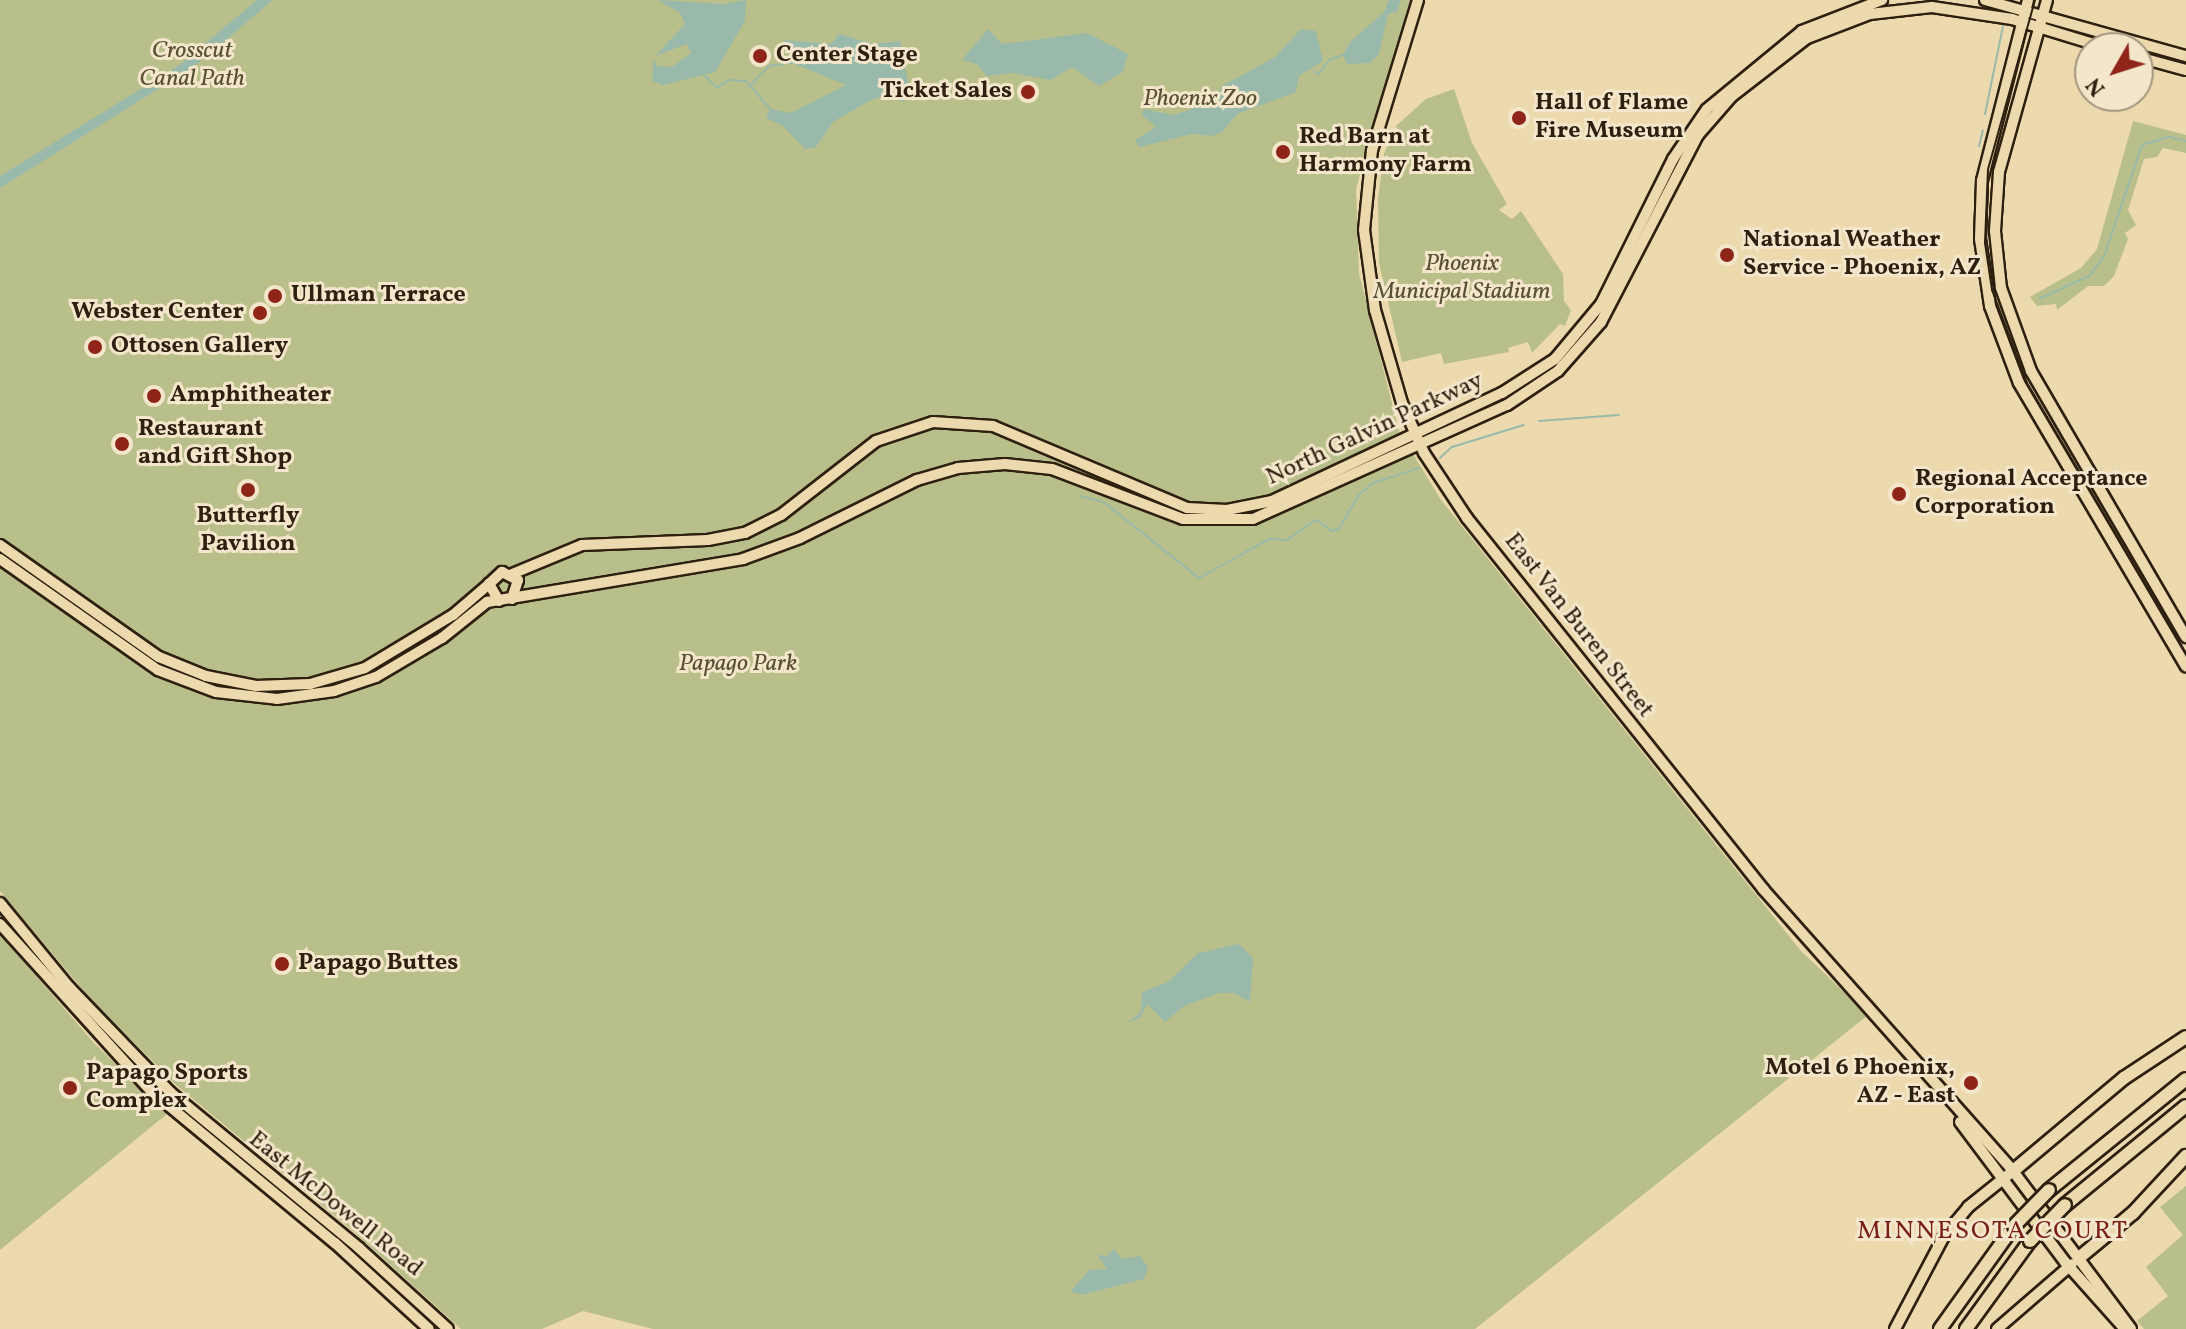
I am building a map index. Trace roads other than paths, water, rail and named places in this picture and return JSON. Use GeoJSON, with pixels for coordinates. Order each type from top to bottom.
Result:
{"type":"FeatureCollection","features":[{"type":"Feature","properties":{"kind":"highway"},"geometry":{"type":"LineString","coordinates":[[2013,1171],[2124,1078],[2186,1037]]}},
{"type":"Feature","properties":{"kind":"highway"},"geometry":{"type":"LineString","coordinates":[[1940,1329],[2014,1226],[2049,1190],[2186,1079]]}},
{"type":"Feature","properties":{"kind":"highway"},"geometry":{"type":"LineString","coordinates":[[1966,1329],[2030,1241],[2065,1205],[2186,1106]]}},
{"type":"Feature","properties":{"kind":"highway"},"geometry":{"type":"LineString","coordinates":[[2080,1257],[2133,1213],[2186,1156]]}},
{"type":"Feature","properties":{"kind":"main road","name":"East Van Buren Street"},"geometry":{"type":"LineString","coordinates":[[1418,0],[1392,81],[1368,176],[1365,251],[1375,310],[1420,445],[1467,518],[1631,725],[1763,889],[1956,1113],[2013,1171],[2131,1329]]}},
{"type":"Feature","properties":{"kind":"main road","name":"North Galvin Parkway"},"geometry":{"type":"LineString","coordinates":[[489,584],[498,573],[512,574],[582,545],[708,540],[745,533],[781,515],[876,441],[923,424],[993,426],[1166,502],[1215,510],[1272,501],[1540,371],[1593,315],[1678,150],[1707,109],[1809,27],[1882,0]]}},
{"type":"Feature","properties":{"kind":"main road"},"geometry":{"type":"LineString","coordinates":[[1985,0],[2026,5],[2044,14],[2186,56]]}},
{"type":"Feature","properties":{"kind":"main road"},"geometry":{"type":"LineString","coordinates":[[2047,0],[1999,172],[1995,239],[2014,333],[2063,425],[2186,637]]}},
{"type":"Feature","properties":{"kind":"main road"},"geometry":{"type":"LineString","coordinates":[[2026,5],[1985,162],[1980,239],[1996,330],[2050,436],[2186,667]]}},
{"type":"Feature","properties":{"kind":"main road","name":"North Galvin Parkway"},"geometry":{"type":"LineString","coordinates":[[0,559],[158,670],[208,690],[254,698],[303,697],[365,682],[442,638],[482,604],[565,585],[683,573],[743,559],[800,538],[917,480],[958,468],[1005,464],[1063,471],[1162,513],[1228,522],[1282,510],[1518,399],[1551,378],[1601,322],[1686,154],[1732,96],[1788,51],[1827,29],[1881,11],[1952,7]]}},
{"type":"Feature","properties":{"kind":"main road"},"geometry":{"type":"LineString","coordinates":[[1952,7],[2022,22],[2074,38]]}},
{"type":"Feature","properties":{"kind":"main road"},"geometry":{"type":"LineString","coordinates":[[1952,7],[1959,14],[2008,25],[2017,41]]}},
{"type":"Feature","properties":{"kind":"main road"},"geometry":{"type":"LineString","coordinates":[[2154,61],[2186,70]]}},
{"type":"Feature","properties":{"kind":"main road"},"geometry":{"type":"LineString","coordinates":[[0,545],[159,657],[206,676],[256,686],[316,683],[365,668],[453,615],[489,584],[504,600],[519,590],[512,574]]}},
{"type":"Feature","properties":{"kind":"main road","name":"East McDowell Road"},"geometry":{"type":"LineString","coordinates":[[0,903],[69,987],[170,1092],[359,1248],[448,1329]]}},
{"type":"Feature","properties":{"kind":"main road","name":"East McDowell Road"},"geometry":{"type":"LineString","coordinates":[[0,924],[81,1019],[159,1098],[397,1298],[429,1329]]}},
{"type":"Feature","properties":{"kind":"main road","name":"East Van Buren Street"},"geometry":{"type":"LineString","coordinates":[[1956,1113],[2000,1180],[2068,1267],[2125,1329]]}},
{"type":"Feature","properties":{"kind":"main road"},"geometry":{"type":"LineString","coordinates":[[1895,1329],[1944,1236],[2013,1171]]}},
{"type":"Feature","properties":{"kind":"main road"},"geometry":{"type":"LineString","coordinates":[[1997,1329],[2080,1257]]}},
{"type":"Feature","properties":{"kind":"main road"},"geometry":{"type":"LineString","coordinates":[[397,1298],[436,1329]]}},
{"type":"Feature","properties":{"kind":"waterway"},"geometry":{"type":"LineString","coordinates":[[1985,114],[2003,26]]}},
{"type":"Feature","properties":{"kind":"waterway"},"geometry":{"type":"LineString","coordinates":[[1314,71],[1319,74],[1329,60],[1343,55]]}},
{"type":"Feature","properties":{"kind":"waterway"},"geometry":{"type":"LineString","coordinates":[[752,84],[769,66],[783,64]]}},
{"type":"Feature","properties":{"kind":"waterway"},"geometry":{"type":"LineString","coordinates":[[705,76],[717,88],[729,80],[746,81],[770,109]]}},
{"type":"Feature","properties":{"kind":"waterway"},"geometry":{"type":"LineString","coordinates":[[1979,146],[1983,130]]}},
{"type":"Feature","properties":{"kind":"waterway"},"geometry":{"type":"LineString","coordinates":[[2039,299],[2089,276],[2104,257],[2142,145],[2169,137],[2186,141]]}},
{"type":"Feature","properties":{"kind":"waterway"},"geometry":{"type":"LineString","coordinates":[[1539,421],[1619,415]]}},
{"type":"Feature","properties":{"kind":"waterway"},"geometry":{"type":"LineString","coordinates":[[1440,458],[1452,447],[1524,425]]}},
{"type":"Feature","properties":{"kind":"waterway"},"geometry":{"type":"LineString","coordinates":[[1081,496],[1105,503],[1199,578],[1269,539],[1287,540],[1316,520],[1332,531],[1339,529],[1359,495],[1373,483],[1419,468]]}},
{"type":"Feature","properties":{"kind":"tram line"},"geometry":{"type":"LineString","coordinates":[[2035,0],[1988,170],[1985,243],[1992,290],[2027,383],[2186,654]]}},
{"type":"Feature","properties":{"kind":"place","name":"Center Stage"},"geometry":{"type":"Point","coordinates":[760,56]}},
{"type":"Feature","properties":{"kind":"place","name":"Ticket Sales"},"geometry":{"type":"Point","coordinates":[1028,92]}},
{"type":"Feature","properties":{"kind":"place","name":"Hall of Flame Fire Museum"},"geometry":{"type":"Point","coordinates":[1519,118]}},
{"type":"Feature","properties":{"kind":"place","name":"Red Barn at Harmony Farm"},"geometry":{"type":"Point","coordinates":[1283,152]}},
{"type":"Feature","properties":{"kind":"place","name":"National Weather Service - Phoenix, AZ"},"geometry":{"type":"Point","coordinates":[1727,255]}},
{"type":"Feature","properties":{"kind":"place","name":"Ullman Terrace"},"geometry":{"type":"Point","coordinates":[275,296]}},
{"type":"Feature","properties":{"kind":"place","name":"Webster Center"},"geometry":{"type":"Point","coordinates":[260,313]}},
{"type":"Feature","properties":{"kind":"place","name":"Ottosen Gallery"},"geometry":{"type":"Point","coordinates":[95,347]}},
{"type":"Feature","properties":{"kind":"place","name":"Amphitheater"},"geometry":{"type":"Point","coordinates":[154,396]}},
{"type":"Feature","properties":{"kind":"place","name":"Restaurant and Gift Shop"},"geometry":{"type":"Point","coordinates":[122,444]}},
{"type":"Feature","properties":{"kind":"place","name":"Butterfly Pavilion"},"geometry":{"type":"Point","coordinates":[248,490]}},
{"type":"Feature","properties":{"kind":"place","name":"Regional Acceptance Corporation"},"geometry":{"type":"Point","coordinates":[1899,494]}},
{"type":"Feature","properties":{"kind":"place","name":"Papago Buttes"},"geometry":{"type":"Point","coordinates":[282,964]}},
{"type":"Feature","properties":{"kind":"place","name":"Motel 6 Phoenix, AZ - East"},"geometry":{"type":"Point","coordinates":[1971,1083]}},
{"type":"Feature","properties":{"kind":"place","name":"Papago Sports Complex"},"geometry":{"type":"Point","coordinates":[70,1088]}},
{"type":"Feature","properties":{"kind":"district","name":"MINNESOTA COURT"},"geometry":{"type":"Point","coordinates":[1993,1232]}},
{"type":"Feature","properties":{"kind":"park label","name":"Crosscut Canal Path"},"geometry":{"type":"Point","coordinates":[192,66]}},
{"type":"Feature","properties":{"kind":"park label","name":"Phoenix Zoo"},"geometry":{"type":"Point","coordinates":[1200,100]}},
{"type":"Feature","properties":{"kind":"park label","name":"Phoenix Municipal Stadium"},"geometry":{"type":"Point","coordinates":[1462,279]}},
{"type":"Feature","properties":{"kind":"park label","name":"Papago Park"},"geometry":{"type":"Point","coordinates":[738,665]}}]}
